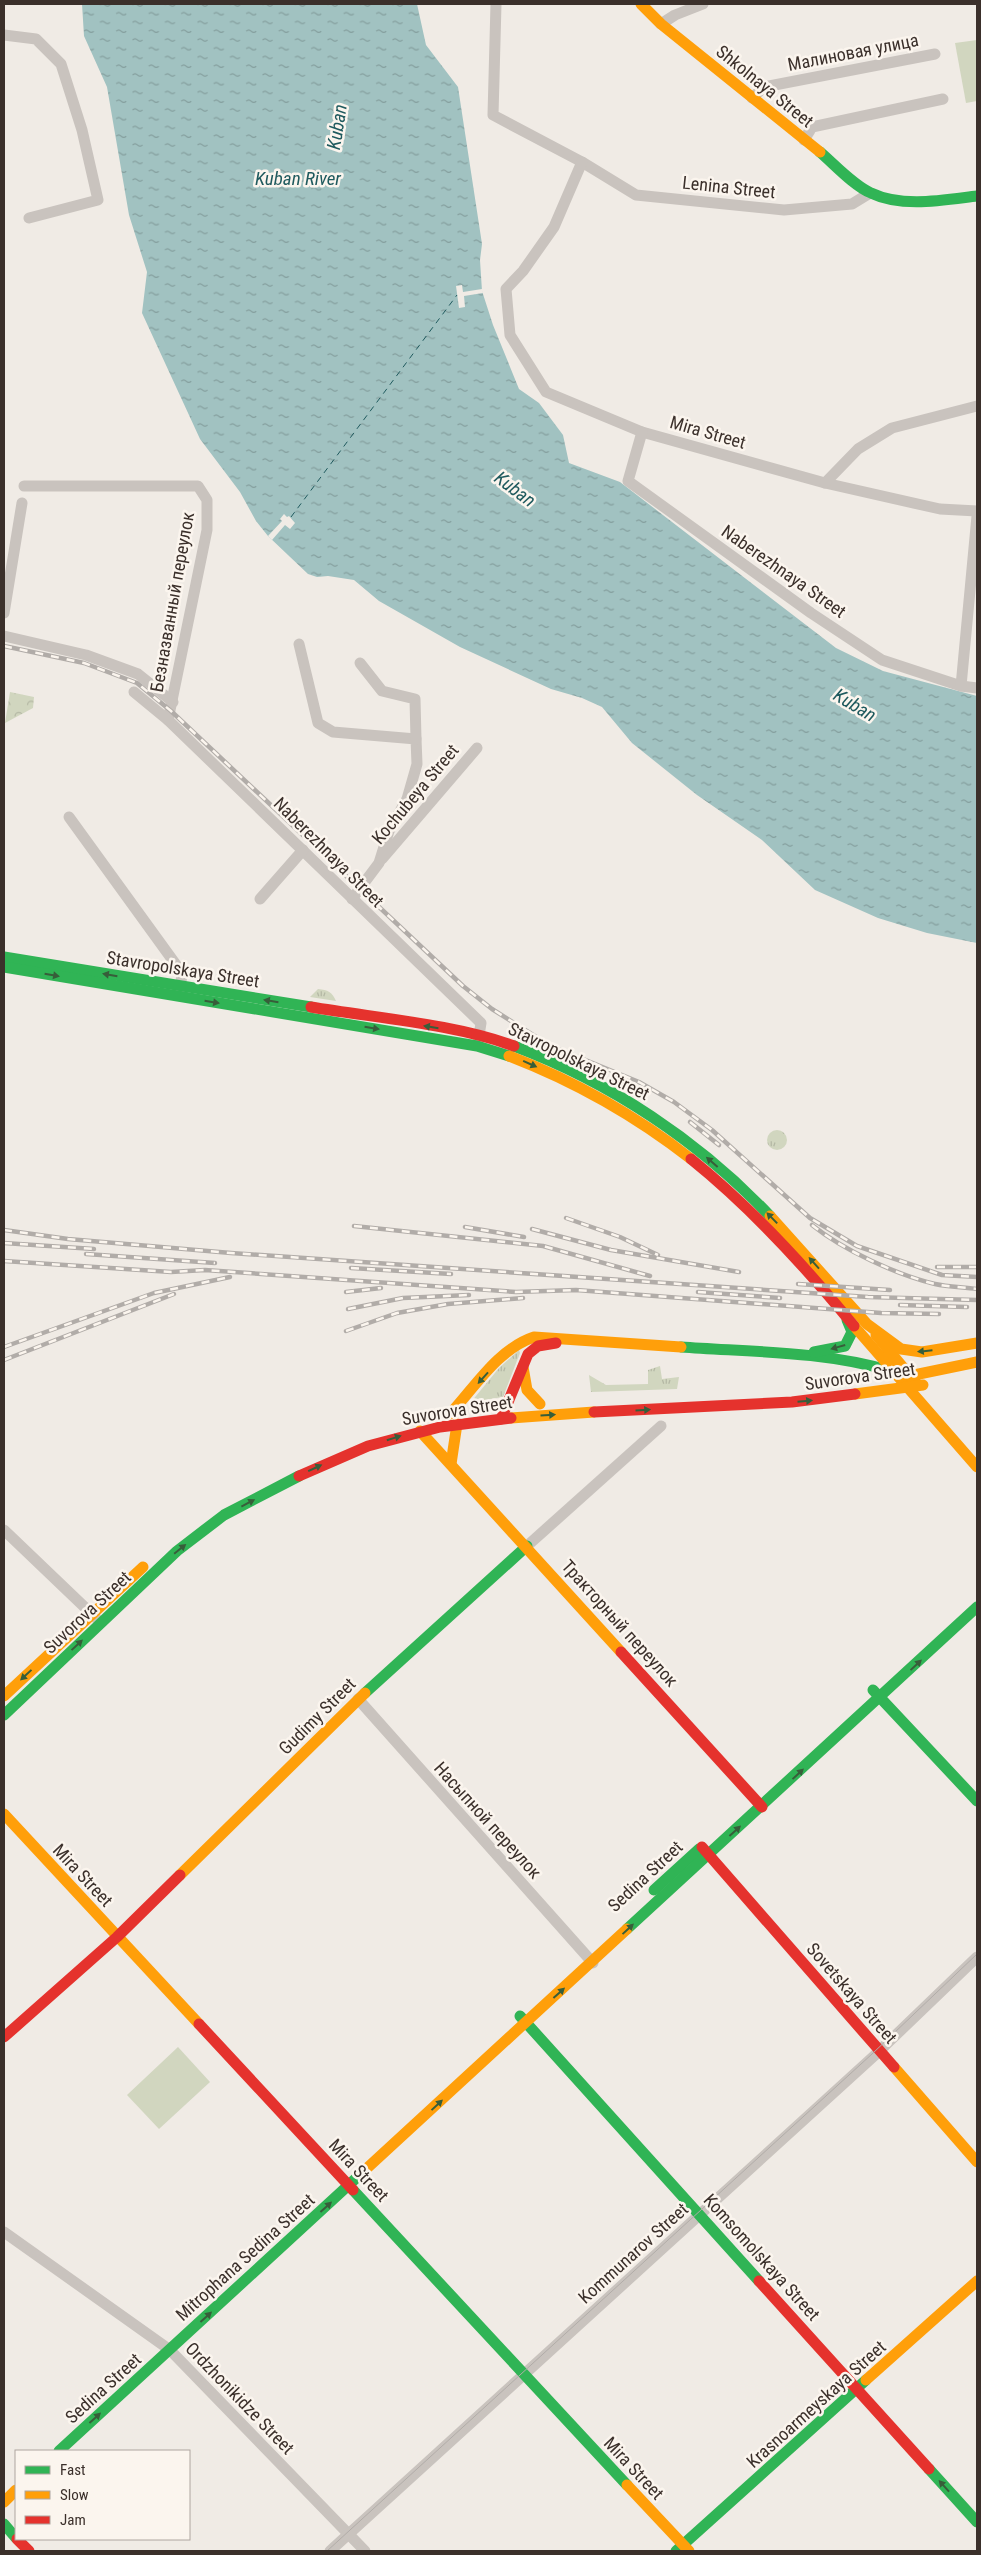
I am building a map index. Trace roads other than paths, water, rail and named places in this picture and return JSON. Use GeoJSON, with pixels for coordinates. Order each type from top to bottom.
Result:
{"type":"FeatureCollection","features":[{"type":"Feature","properties":{"kind":"main road","name":"Shkolnaya Street"},"geometry":{"type":"LineString","coordinates":[[641,4],[661,24],[870,193]]}},
{"type":"Feature","properties":{"kind":"main road"},"geometry":{"type":"LineString","coordinates":[[870,193],[894,201],[935,202],[977,196]]}},
{"type":"Feature","properties":{"kind":"main road","name":"Stavropolskaya Street"},"geometry":{"type":"LineString","coordinates":[[4,957],[180,991],[478,1041],[529,1052],[593,1083],[645,1111],[679,1135],[730,1176],[769,1214],[977,1452]]}},
{"type":"Feature","properties":{"kind":"main road","name":"Stavropolskaya Street"},"geometry":{"type":"LineString","coordinates":[[4,967],[180,991]]}},
{"type":"Feature","properties":{"kind":"main road","name":"Stavropolskaya Street"},"geometry":{"type":"LineString","coordinates":[[478,1041],[549,1073],[626,1112],[687,1155],[741,1202],[803,1266],[891,1371],[977,1467]]}},
{"type":"Feature","properties":{"kind":"main road","name":"Stavropolskaya Street"},"geometry":{"type":"LineString","coordinates":[[793,1355],[845,1346],[852,1332],[842,1312]]}},
{"type":"Feature","properties":{"kind":"main road","name":"Suvorova Street"},"geometry":{"type":"LineString","coordinates":[[867,1324],[894,1345],[911,1352],[977,1344]]}},
{"type":"Feature","properties":{"kind":"main road","name":"Suvorova Street"},"geometry":{"type":"LineString","coordinates":[[518,1343],[534,1337],[793,1355]]}},
{"type":"Feature","properties":{"kind":"main road"},"geometry":{"type":"LineString","coordinates":[[501,1418],[531,1351],[538,1346],[578,1339]]}},
{"type":"Feature","properties":{"kind":"main road"},"geometry":{"type":"LineString","coordinates":[[450,1414],[501,1358],[518,1343],[527,1346],[531,1351]]}},
{"type":"Feature","properties":{"kind":"main road"},"geometry":{"type":"LineString","coordinates":[[793,1355],[867,1364],[891,1371]]}},
{"type":"Feature","properties":{"kind":"main road","name":"Suvorova Street"},"geometry":{"type":"LineString","coordinates":[[4,1715],[177,1552],[224,1515],[332,1460],[450,1414],[506,1407],[594,1400],[789,1392],[895,1378],[977,1362]]}},
{"type":"Feature","properties":{"kind":"main road"},"geometry":{"type":"LineString","coordinates":[[523,1367],[527,1390],[540,1404]]}},
{"type":"Feature","properties":{"kind":"main road","name":"Suvorova Street"},"geometry":{"type":"LineString","coordinates":[[277,1474],[340,1445],[419,1426],[457,1424],[501,1418],[821,1400],[902,1389],[968,1376]]}},
{"type":"Feature","properties":{"kind":"main road"},"geometry":{"type":"LineString","coordinates":[[451,1464],[457,1424]]}},
{"type":"Feature","properties":{"kind":"main road","name":"Тракторный переулок"},"geometry":{"type":"LineString","coordinates":[[419,1426],[451,1464],[758,1802]]}},
{"type":"Feature","properties":{"kind":"main road","name":"Suvorova Street"},"geometry":{"type":"LineString","coordinates":[[4,1696],[192,1525],[263,1481]]}},
{"type":"Feature","properties":{"kind":"main road","name":"Gudimy Street"},"geometry":{"type":"LineString","coordinates":[[4,2037],[115,1939],[358,1699],[527,1546]]}},
{"type":"Feature","properties":{"kind":"main road","name":"Sedina Street"},"geometry":{"type":"LineString","coordinates":[[877,1694],[977,1594]]}},
{"type":"Feature","properties":{"kind":"main road","name":"Sedina Street"},"geometry":{"type":"LineString","coordinates":[[344,2185],[758,1802],[877,1694],[977,1607]]}},
{"type":"Feature","properties":{"kind":"main road"},"geometry":{"type":"LineString","coordinates":[[877,1694],[977,1801]]}},
{"type":"Feature","properties":{"kind":"main road","name":"Mira Street"},"geometry":{"type":"LineString","coordinates":[[4,1814],[115,1939],[681,2550]]}},
{"type":"Feature","properties":{"kind":"main road","name":"Mira Street"},"geometry":{"type":"LineString","coordinates":[[4,1828],[115,1939]]}},
{"type":"Feature","properties":{"kind":"main road","name":"Sovetskaya Street"},"geometry":{"type":"LineString","coordinates":[[705,1851],[977,2162]]}},
{"type":"Feature","properties":{"kind":"main road","name":"Komsomolskaya Street"},"geometry":{"type":"LineString","coordinates":[[523,2019],[977,2522]]}},
{"type":"Feature","properties":{"kind":"main road","name":"Mitrophana Sedina Street"},"geometry":{"type":"LineString","coordinates":[[170,2350],[344,2185]]}},
{"type":"Feature","properties":{"kind":"main road","name":"Krasnoarmeyskaya Street"},"geometry":{"type":"LineString","coordinates":[[681,2550],[977,2281]]}},
{"type":"Feature","properties":{"kind":"main road","name":"Sedina Street"},"geometry":{"type":"LineString","coordinates":[[60,2450],[170,2350]]}},
{"type":"Feature","properties":{"kind":"main road"},"geometry":{"type":"LineString","coordinates":[[4,2502],[15,2491]]}},
{"type":"Feature","properties":{"kind":"main road"},"geometry":{"type":"LineString","coordinates":[[4,2524],[15,2536]]}},
{"type":"Feature","properties":{"kind":"main road"},"geometry":{"type":"LineString","coordinates":[[19,2540],[29,2551]]}},
{"type":"Feature","properties":{"kind":"street","name":"Lenina Street"},"geometry":{"type":"LineString","coordinates":[[496,4],[493,115],[582,162],[636,195],[784,210],[852,204],[870,193]]}},
{"type":"Feature","properties":{"kind":"street"},"geometry":{"type":"LineString","coordinates":[[661,24],[703,4]]}},
{"type":"Feature","properties":{"kind":"street"},"geometry":{"type":"LineString","coordinates":[[4,35],[36,39],[61,64],[82,130],[98,200],[29,218]]}},
{"type":"Feature","properties":{"kind":"street","name":"Малиновая улица"},"geometry":{"type":"LineString","coordinates":[[752,98],[764,86],[935,54]]}},
{"type":"Feature","properties":{"kind":"street"},"geometry":{"type":"LineString","coordinates":[[804,140],[812,127],[943,99]]}},
{"type":"Feature","properties":{"kind":"street","name":"Mira Street"},"geometry":{"type":"LineString","coordinates":[[582,162],[554,227],[523,271],[506,288],[510,335],[546,392],[642,432],[825,483],[940,509],[977,511]]}},
{"type":"Feature","properties":{"kind":"street"},"geometry":{"type":"LineString","coordinates":[[825,483],[858,449],[892,428],[977,406]]}},
{"type":"Feature","properties":{"kind":"street","name":"Naberezhnaya Street"},"geometry":{"type":"LineString","coordinates":[[642,432],[628,481],[810,613],[882,660],[962,686],[977,688]]}},
{"type":"Feature","properties":{"kind":"street","name":"Безназванный переулок"},"geometry":{"type":"LineString","coordinates":[[24,486],[198,486],[207,500],[207,530],[168,720]]}},
{"type":"Feature","properties":{"kind":"street"},"geometry":{"type":"LineString","coordinates":[[4,613],[22,504]]}},
{"type":"Feature","properties":{"kind":"street"},"geometry":{"type":"LineString","coordinates":[[962,686],[977,516]]}},
{"type":"Feature","properties":{"kind":"street"},"geometry":{"type":"LineString","coordinates":[[4,636],[86,656],[138,674],[173,702]]}},
{"type":"Feature","properties":{"kind":"street","name":"Kochubeya Street"},"geometry":{"type":"LineString","coordinates":[[299,644],[318,723],[334,732],[416,739],[417,764],[407,799],[389,831],[379,863]]}},
{"type":"Feature","properties":{"kind":"street"},"geometry":{"type":"LineString","coordinates":[[360,663],[382,691],[415,699],[416,739]]}},
{"type":"Feature","properties":{"kind":"street","name":"Naberezhnaya Street"},"geometry":{"type":"LineString","coordinates":[[134,692],[168,720],[481,1023],[478,1041]]}},
{"type":"Feature","properties":{"kind":"street","name":"Kochubeya Street"},"geometry":{"type":"LineString","coordinates":[[352,899],[379,863],[477,748]]}},
{"type":"Feature","properties":{"kind":"street"},"geometry":{"type":"LineString","coordinates":[[69,817],[182,973],[180,991]]}},
{"type":"Feature","properties":{"kind":"street"},"geometry":{"type":"LineString","coordinates":[[260,899],[303,850]]}},
{"type":"Feature","properties":{"kind":"street","name":"Gudimy Street"},"geometry":{"type":"LineString","coordinates":[[527,1546],[661,1426]]}},
{"type":"Feature","properties":{"kind":"street"},"geometry":{"type":"LineString","coordinates":[[4,1530],[101,1623]]}},
{"type":"Feature","properties":{"kind":"street","name":"Насыпной переулок"},"geometry":{"type":"LineString","coordinates":[[358,1699],[589,1959]]}},
{"type":"Feature","properties":{"kind":"street","name":"Kommunarov Street"},"geometry":{"type":"LineString","coordinates":[[330,2551],[880,2051],[977,1957]]}},
{"type":"Feature","properties":{"kind":"street","name":"Ordzhonikidze Street"},"geometry":{"type":"LineString","coordinates":[[4,2232],[170,2350],[365,2551]]}},
{"type":"Feature","properties":{"kind":"water","name":"Kuban River"},"geometry":{"type":"Polygon","coordinates":[[[82,4],[417,4],[426,45],[458,87],[482,244],[480,260],[482,291],[493,325],[519,389],[539,403],[563,435],[569,463],[620,482],[836,648],[883,671],[977,696],[977,943],[927,933],[878,918],[815,890],[762,840],[697,795],[632,743],[602,707],[582,698],[551,689],[460,647],[379,601],[354,580],[328,576],[317,577],[308,574],[268,536],[256,521],[240,492],[200,439],[142,313],[147,272],[129,215],[107,87],[84,36],[82,4]]]}},
{"type":"Feature","properties":{"kind":"tram line"},"geometry":{"type":"LineString","coordinates":[[327,2551],[872,2054],[977,1954]]}},
{"type":"Feature","properties":{"kind":"railway"},"geometry":{"type":"LineString","coordinates":[[4,646],[84,663],[137,683],[171,711],[463,986],[492,1009],[549,1045],[639,1082],[674,1102],[712,1130],[810,1218],[857,1246],[942,1275],[977,1277]]}},
{"type":"Feature","properties":{"kind":"railway"},"geometry":{"type":"LineString","coordinates":[[690,1122],[719,1145]]}},
{"type":"Feature","properties":{"kind":"railway"},"geometry":{"type":"LineString","coordinates":[[566,1218],[620,1237],[658,1255]]}},
{"type":"Feature","properties":{"kind":"railway"},"geometry":{"type":"LineString","coordinates":[[812,1225],[839,1244],[888,1268],[935,1284],[977,1289]]}},
{"type":"Feature","properties":{"kind":"railway"},"geometry":{"type":"LineString","coordinates":[[354,1226],[543,1246],[650,1276]]}},
{"type":"Feature","properties":{"kind":"railway"},"geometry":{"type":"LineString","coordinates":[[465,1227],[524,1237]]}},
{"type":"Feature","properties":{"kind":"railway"},"geometry":{"type":"LineString","coordinates":[[532,1229],[611,1250],[739,1272]]}},
{"type":"Feature","properties":{"kind":"railway"},"geometry":{"type":"LineString","coordinates":[[4,1230],[68,1239],[231,1253],[868,1297],[977,1300]]}},
{"type":"Feature","properties":{"kind":"railway"},"geometry":{"type":"LineString","coordinates":[[4,1243],[94,1249]]}},
{"type":"Feature","properties":{"kind":"railway"},"geometry":{"type":"LineString","coordinates":[[86,1254],[215,1263]]}},
{"type":"Feature","properties":{"kind":"railway"},"geometry":{"type":"LineString","coordinates":[[4,1261],[171,1272],[205,1270],[516,1292],[576,1290],[881,1313],[939,1314]]}},
{"type":"Feature","properties":{"kind":"railway"},"geometry":{"type":"LineString","coordinates":[[937,1267],[977,1267]]}},
{"type":"Feature","properties":{"kind":"railway"},"geometry":{"type":"LineString","coordinates":[[351,1268],[451,1274]]}},
{"type":"Feature","properties":{"kind":"railway"},"geometry":{"type":"LineString","coordinates":[[4,1347],[154,1293],[230,1277]]}},
{"type":"Feature","properties":{"kind":"railway"},"geometry":{"type":"LineString","coordinates":[[798,1284],[890,1290]]}},
{"type":"Feature","properties":{"kind":"railway"},"geometry":{"type":"LineString","coordinates":[[346,1292],[381,1288]]}},
{"type":"Feature","properties":{"kind":"railway"},"geometry":{"type":"LineString","coordinates":[[698,1292],[780,1298]]}},
{"type":"Feature","properties":{"kind":"railway"},"geometry":{"type":"LineString","coordinates":[[4,1360],[174,1294]]}},
{"type":"Feature","properties":{"kind":"railway"},"geometry":{"type":"LineString","coordinates":[[348,1309],[403,1298],[469,1295]]}},
{"type":"Feature","properties":{"kind":"railway"},"geometry":{"type":"LineString","coordinates":[[346,1331],[397,1313],[448,1304],[523,1298]]}},
{"type":"Feature","properties":{"kind":"railway"},"geometry":{"type":"LineString","coordinates":[[900,1305],[967,1307]]}},
{"type":"Feature","properties":{"kind":"water label","name":"Kuban"},"geometry":{"type":"Point","coordinates":[337,127]}},
{"type":"Feature","properties":{"kind":"water label","name":"Kuban"},"geometry":{"type":"Point","coordinates":[515,489]}},
{"type":"Feature","properties":{"kind":"water label","name":"Kuban"},"geometry":{"type":"Point","coordinates":[855,705]}}]}
